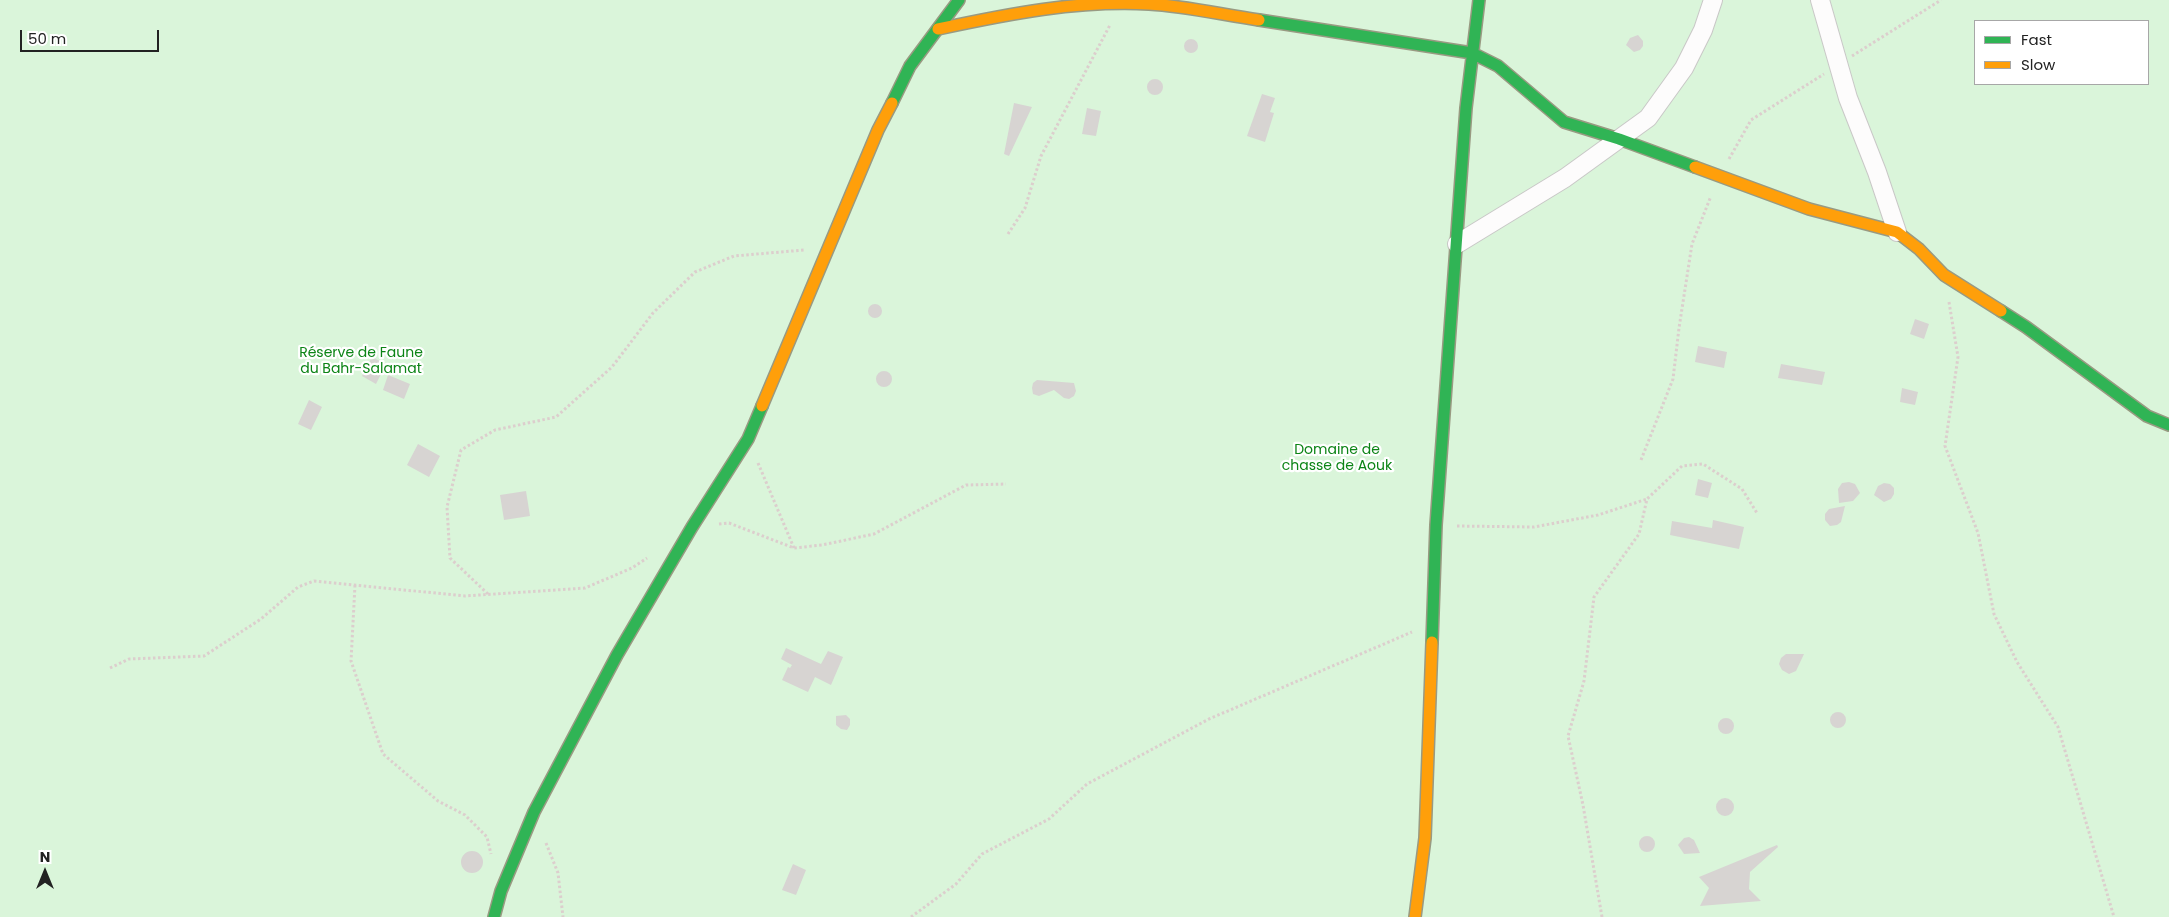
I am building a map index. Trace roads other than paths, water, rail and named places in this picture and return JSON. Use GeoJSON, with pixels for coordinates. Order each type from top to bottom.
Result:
{"type":"FeatureCollection","features":[{"type":"Feature","properties":{"kind":"street"},"geometry":{"type":"LineString","coordinates":[[494,917],[501,891],[534,812],[617,656],[692,528],[748,439],[830,248],[878,130],[910,66],[959,0]]}},
{"type":"Feature","properties":{"kind":"street"},"geometry":{"type":"LineString","coordinates":[[1415,917],[1425,838],[1436,525],[1472,53],[1479,0]]}},
{"type":"Feature","properties":{"kind":"street"},"geometry":{"type":"LineString","coordinates":[[1457,244],[1565,178],[1648,118],[1684,68],[1703,30],[1713,0]]}},
{"type":"Feature","properties":{"kind":"street"},"geometry":{"type":"LineString","coordinates":[[1820,0],[1848,98],[1897,232]]}},
{"type":"Feature","properties":{"kind":"street"},"geometry":{"type":"LineString","coordinates":[[938,29],[1019,11],[1122,2],[1152,4],[1472,53],[1498,66],[1564,122],[1620,139],[1688,166],[1809,209],[1897,232],[1919,249],[1944,275],[2026,327],[2147,416],[2169,425]]}},
{"type":"Feature","properties":{"kind":"park label","name":"Réserve de Faune du Bahr-Salamat"},"geometry":{"type":"Point","coordinates":[361,362]}},
{"type":"Feature","properties":{"kind":"park label","name":"Domaine de chasse de Aouk"},"geometry":{"type":"Point","coordinates":[1337,458]}}]}
